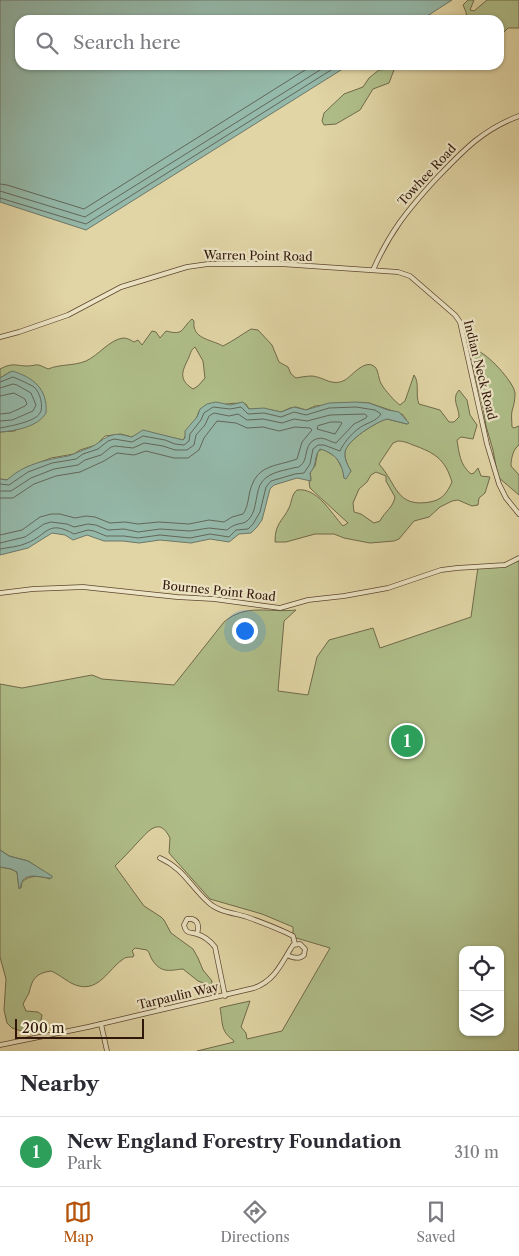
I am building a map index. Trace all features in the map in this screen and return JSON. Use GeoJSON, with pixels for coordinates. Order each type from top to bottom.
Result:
{"type":"FeatureCollection","features":[{"type":"Feature","properties":{"kind":"street","name":"Towhee Road"},"geometry":{"type":"LineString","coordinates":[[373,270],[385,244],[404,215],[454,159],[481,135],[519,116]]}},
{"type":"Feature","properties":{"kind":"street","name":"Warren Point Road"},"geometry":{"type":"LineString","coordinates":[[0,337],[68,315],[121,287],[187,267],[208,264],[281,264],[319,267]]}},
{"type":"Feature","properties":{"kind":"street","name":"Indian Neck Road"},"geometry":{"type":"LineString","coordinates":[[319,267],[395,271],[408,275],[458,320],[471,367],[487,444],[499,484],[506,498],[519,514]]}},
{"type":"Feature","properties":{"kind":"street","name":"Bournes Point Road"},"geometry":{"type":"LineString","coordinates":[[0,593],[33,589],[83,587],[214,599],[280,608],[308,600],[388,588],[442,570],[504,565],[519,558]]}},
{"type":"Feature","properties":{"kind":"street"},"geometry":{"type":"LineString","coordinates":[[160,858],[172,863],[208,902],[216,908],[247,917],[293,936],[295,944],[303,946],[304,955],[298,958],[287,955]]}},
{"type":"Feature","properties":{"kind":"street"},"geometry":{"type":"LineString","coordinates":[[197,934],[198,926],[196,921],[192,918],[187,920],[184,925],[189,934],[199,935],[211,942],[215,947],[225,996]]}},
{"type":"Feature","properties":{"kind":"street","name":"Tarpaulin Way"},"geometry":{"type":"LineString","coordinates":[[0,1045],[225,996],[265,984],[295,944]]}},
{"type":"Feature","properties":{"kind":"street"},"geometry":{"type":"LineString","coordinates":[[101,1024],[107,1051]]}},
{"type":"Feature","properties":{"kind":"green space"},"geometry":{"type":"Polygon","coordinates":[[[468,0],[474,0],[470,10],[474,11],[487,0],[519,0],[519,28],[508,28],[504,32],[504,15],[466,15],[463,5],[468,0]]]}},
{"type":"Feature","properties":{"kind":"green space"},"geometry":{"type":"Polygon","coordinates":[[[379,70],[394,70],[389,83],[373,89],[360,110],[336,124],[324,125],[322,121],[324,113],[344,94],[363,87],[369,78],[379,70]]]}},
{"type":"Feature","properties":{"kind":"green space"},"geometry":{"type":"Polygon","coordinates":[[[192,319],[194,321],[196,332],[203,338],[223,346],[251,329],[258,330],[272,345],[279,362],[288,367],[291,374],[296,378],[312,376],[332,382],[340,382],[363,366],[371,365],[375,367],[383,387],[400,405],[405,401],[414,375],[417,382],[419,404],[440,410],[449,422],[454,422],[459,417],[455,400],[459,390],[467,400],[470,415],[477,425],[473,439],[461,437],[457,440],[458,450],[464,467],[471,474],[478,468],[481,476],[490,477],[485,493],[479,498],[478,505],[472,506],[458,500],[452,501],[440,507],[429,517],[414,521],[399,539],[394,541],[370,543],[334,534],[315,534],[286,542],[275,542],[278,527],[297,490],[304,490],[317,497],[343,526],[348,523],[310,488],[310,472],[315,466],[318,451],[323,449],[336,457],[343,470],[344,478],[351,471],[345,452],[356,437],[387,419],[407,424],[402,414],[369,403],[315,406],[306,410],[296,407],[281,412],[249,409],[246,404],[222,405],[199,411],[183,440],[143,431],[132,437],[121,434],[105,436],[96,445],[74,454],[51,458],[25,468],[8,480],[0,479],[0,432],[15,431],[44,397],[39,387],[26,377],[10,372],[0,378],[0,369],[11,365],[38,365],[48,369],[81,363],[118,339],[126,338],[134,342],[138,340],[142,345],[152,331],[156,332],[160,338],[166,331],[180,332],[192,319]],[[195,347],[191,351],[183,374],[185,382],[193,389],[205,378],[203,361],[195,347]],[[398,441],[393,443],[379,464],[398,493],[410,501],[419,503],[438,500],[444,495],[452,482],[442,462],[433,454],[406,442],[398,441]],[[376,472],[371,475],[367,482],[359,489],[353,503],[354,512],[361,514],[374,523],[380,521],[393,504],[395,497],[386,481],[386,476],[376,472]]]}},
{"type":"Feature","properties":{"kind":"green space"},"geometry":{"type":"Polygon","coordinates":[[[477,351],[487,356],[499,368],[510,382],[515,393],[512,427],[519,426],[519,445],[513,454],[511,466],[519,475],[519,495],[498,477],[471,358],[477,351]]]}},
{"type":"Feature","properties":{"kind":"green space"},"geometry":{"type":"Polygon","coordinates":[[[519,561],[519,1051],[197,1051],[234,1042],[223,1026],[220,1008],[223,1007],[250,1001],[241,1027],[246,1033],[247,1039],[282,1031],[330,948],[293,937],[293,927],[262,914],[210,899],[169,853],[170,838],[166,831],[157,827],[149,831],[115,866],[144,906],[161,917],[171,933],[193,949],[203,970],[212,981],[211,986],[198,981],[183,969],[163,970],[156,965],[147,950],[135,948],[132,951],[133,957],[123,959],[98,982],[86,987],[75,985],[51,971],[38,975],[33,980],[23,1004],[26,1011],[38,1012],[42,1015],[40,1025],[36,1031],[28,1033],[12,1028],[7,1023],[4,1010],[6,979],[0,957],[0,867],[17,872],[19,888],[21,888],[22,882],[28,878],[50,879],[43,871],[28,861],[9,856],[0,850],[0,684],[22,688],[92,675],[102,679],[174,685],[224,622],[232,616],[258,610],[296,610],[284,621],[278,691],[308,695],[317,657],[329,640],[373,628],[380,648],[471,617],[478,567],[502,566],[519,561]]]}},
{"type":"Feature","properties":{"kind":"water"},"geometry":{"type":"Polygon","coordinates":[[[0,0],[452,0],[429,15],[15,15],[15,70],[341,70],[86,230],[0,202],[0,0]]]}},
{"type":"Feature","properties":{"kind":"water"},"geometry":{"type":"Polygon","coordinates":[[[12,371],[38,385],[44,397],[46,413],[38,422],[32,425],[0,432],[0,378],[12,371]]]}},
{"type":"Feature","properties":{"kind":"water"},"geometry":{"type":"Polygon","coordinates":[[[216,402],[230,405],[243,402],[249,409],[264,408],[281,412],[294,407],[306,410],[329,403],[369,403],[399,412],[409,423],[387,419],[356,437],[345,452],[351,471],[346,479],[337,459],[330,453],[320,449],[310,473],[311,481],[297,478],[274,485],[270,489],[262,520],[257,527],[251,533],[239,534],[229,542],[210,539],[191,543],[160,540],[139,543],[104,541],[87,535],[73,540],[65,535],[52,533],[28,548],[0,555],[0,479],[7,480],[28,466],[71,455],[113,435],[120,434],[132,437],[143,430],[183,440],[185,438],[185,431],[197,417],[200,409],[207,404],[216,402]]]}},
{"type":"Feature","properties":{"kind":"water"},"geometry":{"type":"Polygon","coordinates":[[[0,850],[9,856],[28,861],[52,876],[52,878],[28,877],[24,879],[19,889],[17,872],[0,867],[0,850]]]}},
{"type":"Feature","properties":{"kind":"place","name":"New England Forestry Foundation"},"geometry":{"type":"Point","coordinates":[407,741]}}]}
